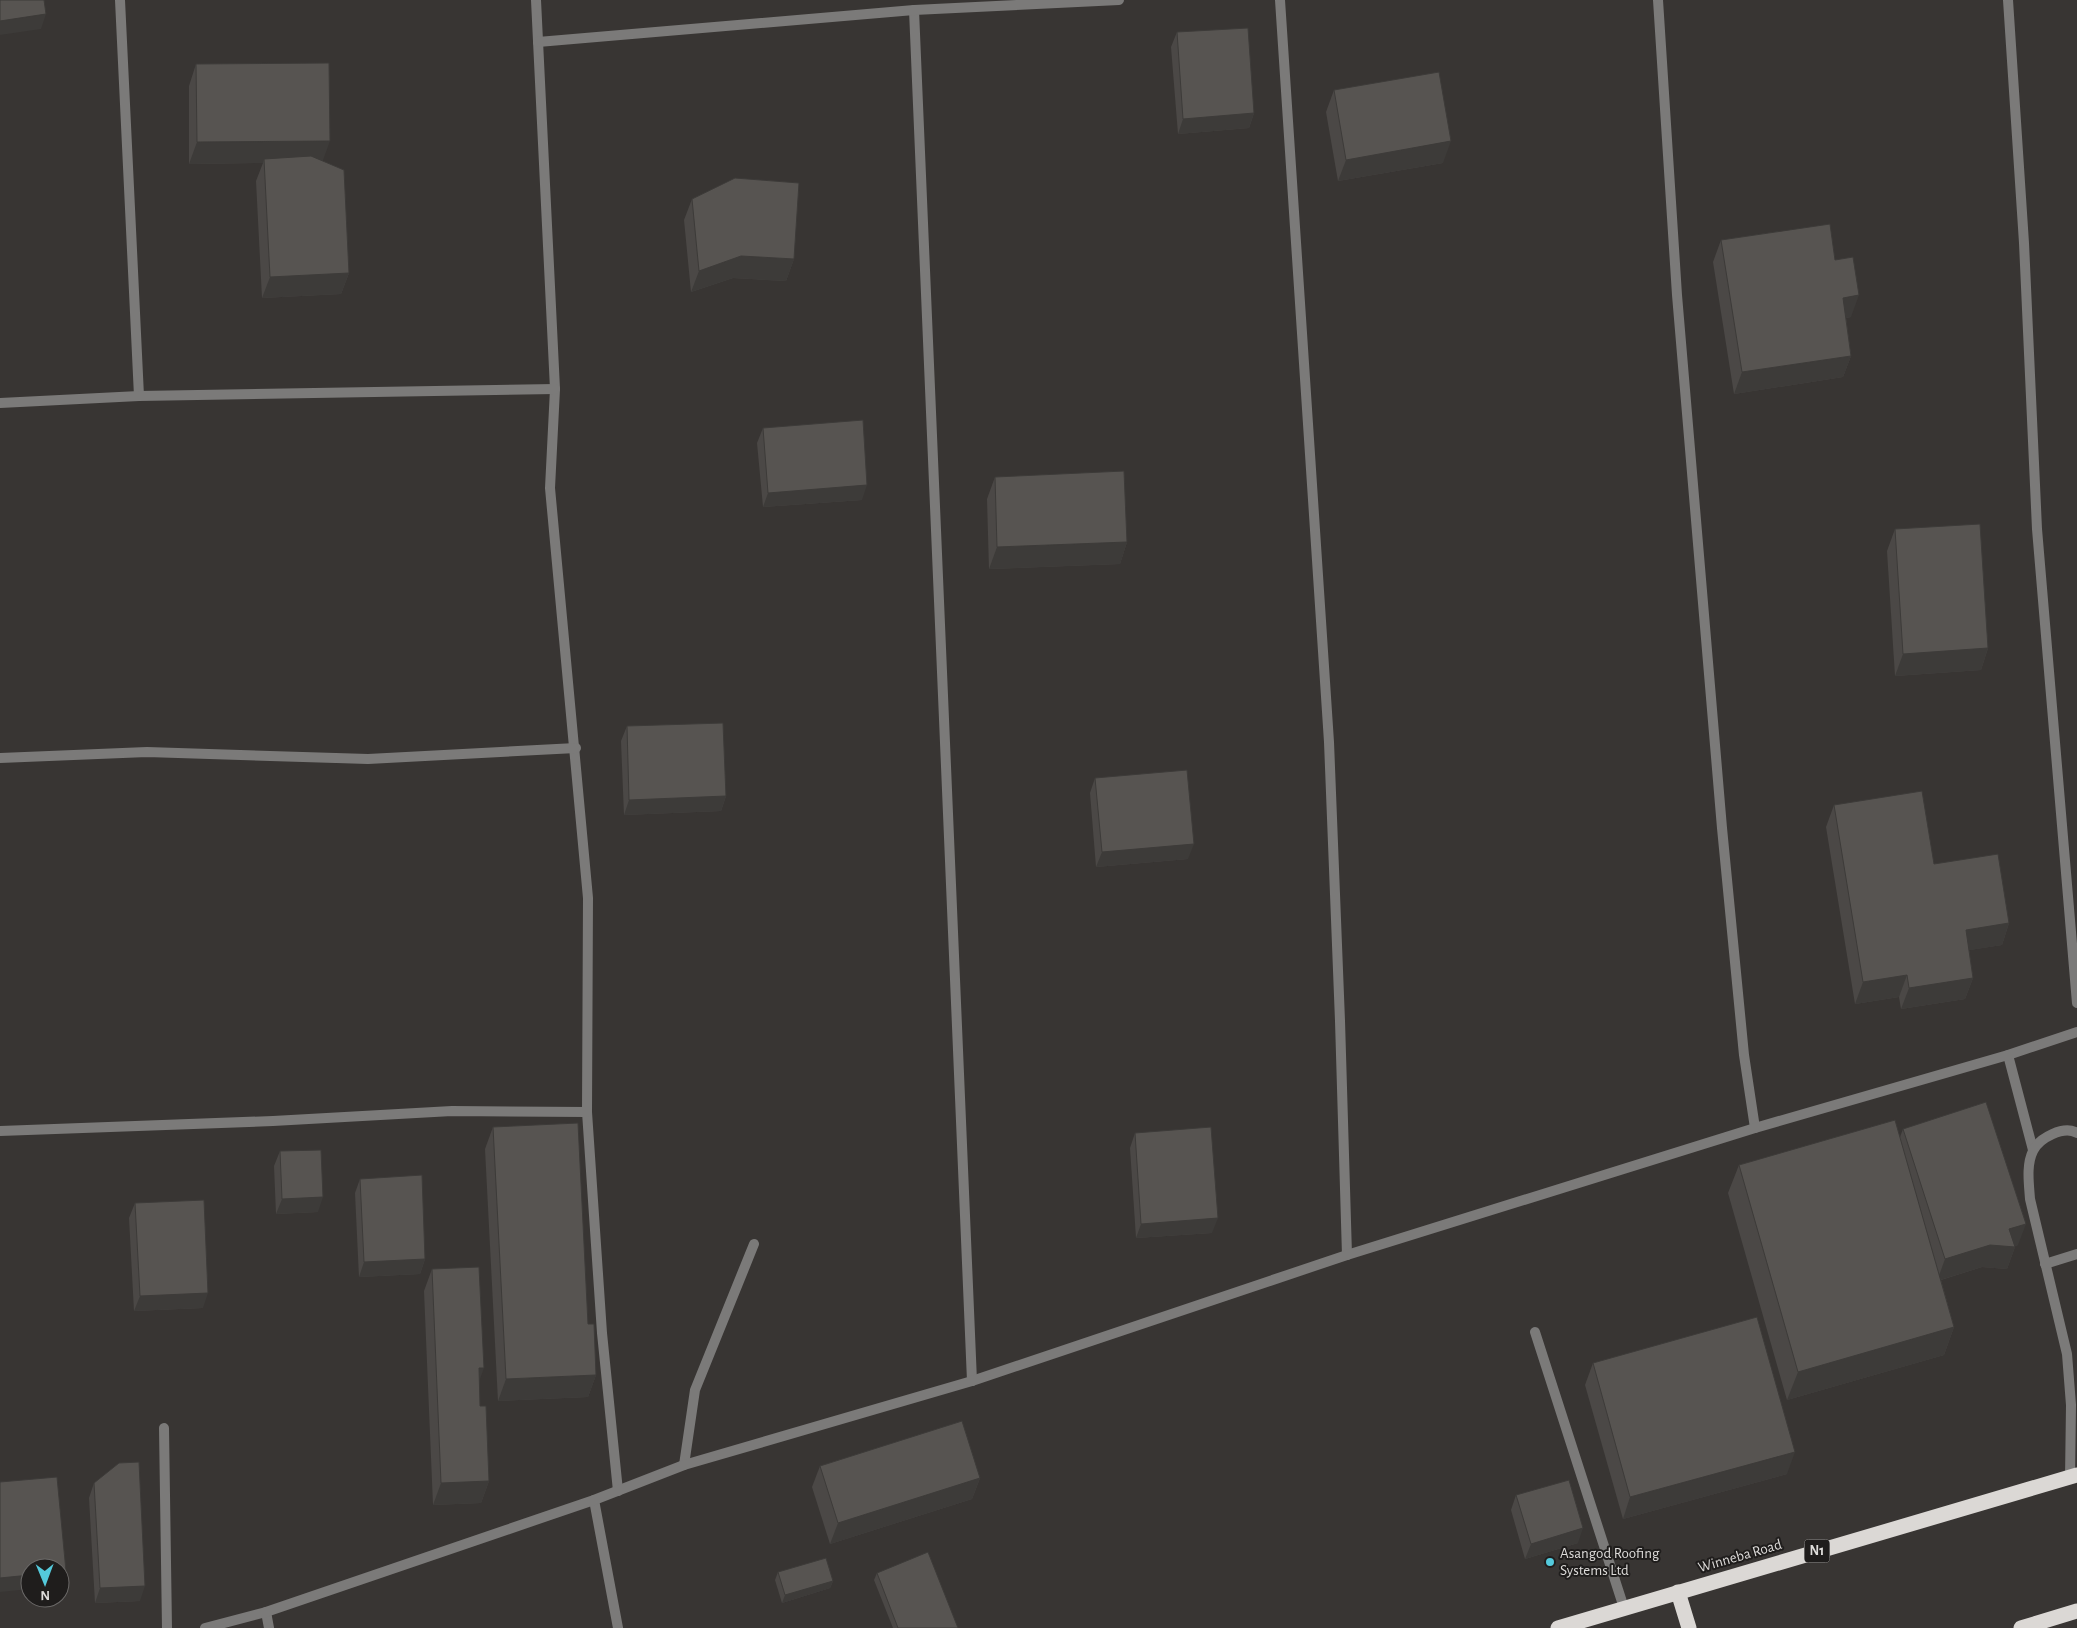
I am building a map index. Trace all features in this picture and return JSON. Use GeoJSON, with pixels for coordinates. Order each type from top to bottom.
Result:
{"type":"FeatureCollection","features":[{"type":"Feature","properties":{"kind":"highway","name":"Winneba Road"},"geometry":{"type":"LineString","coordinates":[[1558,1628],[2073,1477]]}},
{"type":"Feature","properties":{"kind":"highway"},"geometry":{"type":"LineString","coordinates":[[1678,1592],[1689,1628]]}},
{"type":"Feature","properties":{"kind":"highway"},"geometry":{"type":"LineString","coordinates":[[2020,1628],[2077,1611]]}},
{"type":"Feature","properties":{"kind":"street"},"geometry":{"type":"LineString","coordinates":[[120,0],[138,396]]}},
{"type":"Feature","properties":{"kind":"street"},"geometry":{"type":"LineString","coordinates":[[536,0],[554,389],[550,488],[576,748],[588,898],[587,1112],[602,1333],[618,1491]]}},
{"type":"Feature","properties":{"kind":"street"},"geometry":{"type":"LineString","coordinates":[[538,42],[914,10],[1119,0]]}},
{"type":"Feature","properties":{"kind":"street"},"geometry":{"type":"LineString","coordinates":[[1280,0],[1329,742],[1347,1255]]}},
{"type":"Feature","properties":{"kind":"street"},"geometry":{"type":"LineString","coordinates":[[1658,0],[1677,295],[1722,828],[1744,1054],[1755,1128]]}},
{"type":"Feature","properties":{"kind":"street"},"geometry":{"type":"LineString","coordinates":[[2008,0],[2024,244],[2037,529],[2077,1003]]}},
{"type":"Feature","properties":{"kind":"street"},"geometry":{"type":"LineString","coordinates":[[914,10],[972,1382]]}},
{"type":"Feature","properties":{"kind":"street"},"geometry":{"type":"LineString","coordinates":[[0,403],[138,396],[554,389]]}},
{"type":"Feature","properties":{"kind":"street"},"geometry":{"type":"LineString","coordinates":[[0,758],[147,752],[368,759],[576,748]]}},
{"type":"Feature","properties":{"kind":"street"},"geometry":{"type":"LineString","coordinates":[[204,1628],[266,1612],[594,1500],[684,1465],[972,1382],[1347,1255],[1755,1128],[2008,1055],[2077,1032]]}},
{"type":"Feature","properties":{"kind":"street"},"geometry":{"type":"LineString","coordinates":[[2008,1055],[2033,1150],[2028,1174],[2030,1198],[2067,1354],[2074,1404],[2073,1477]]}},
{"type":"Feature","properties":{"kind":"street"},"geometry":{"type":"LineString","coordinates":[[0,1131],[263,1121],[452,1111],[587,1112]]}},
{"type":"Feature","properties":{"kind":"street"},"geometry":{"type":"LineString","coordinates":[[2033,1150],[2058,1131],[2074,1131],[2077,1133]]}},
{"type":"Feature","properties":{"kind":"street"},"geometry":{"type":"LineString","coordinates":[[684,1465],[695,1390],[754,1244]]}},
{"type":"Feature","properties":{"kind":"street"},"geometry":{"type":"LineString","coordinates":[[2045,1264],[2077,1254]]}},
{"type":"Feature","properties":{"kind":"street"},"geometry":{"type":"LineString","coordinates":[[1535,1332],[1624,1608]]}},
{"type":"Feature","properties":{"kind":"street"},"geometry":{"type":"LineString","coordinates":[[164,1428],[167,1628]]}},
{"type":"Feature","properties":{"kind":"street"},"geometry":{"type":"LineString","coordinates":[[594,1500],[618,1628]]}},
{"type":"Feature","properties":{"kind":"street"},"geometry":{"type":"LineString","coordinates":[[266,1612],[269,1628]]}},
{"type":"Feature","properties":{"kind":"building"},"geometry":{"type":"Polygon","coordinates":[[[0,0],[44,0],[46,14],[0,21],[0,0]]]}},
{"type":"Feature","properties":{"kind":"building"},"geometry":{"type":"Polygon","coordinates":[[[1248,28],[1254,113],[1183,119],[1177,32],[1248,28]]]}},
{"type":"Feature","properties":{"kind":"building"},"geometry":{"type":"Polygon","coordinates":[[[329,63],[330,141],[197,142],[196,64],[329,63]]]}},
{"type":"Feature","properties":{"kind":"building"},"geometry":{"type":"Polygon","coordinates":[[[1439,72],[1451,141],[1346,160],[1334,90],[1439,72]]]}},
{"type":"Feature","properties":{"kind":"building"},"geometry":{"type":"Polygon","coordinates":[[[311,156],[344,170],[349,273],[270,277],[264,159],[311,156]]]}},
{"type":"Feature","properties":{"kind":"building"},"geometry":{"type":"Polygon","coordinates":[[[735,178],[799,183],[794,259],[741,256],[699,271],[692,199],[735,178]]]}},
{"type":"Feature","properties":{"kind":"building"},"geometry":{"type":"Polygon","coordinates":[[[1830,224],[1835,260],[1853,257],[1859,295],[1843,298],[1851,356],[1742,372],[1721,240],[1830,224]]]}},
{"type":"Feature","properties":{"kind":"building"},"geometry":{"type":"Polygon","coordinates":[[[863,420],[867,485],[768,493],[763,428],[863,420]]]}},
{"type":"Feature","properties":{"kind":"building"},"geometry":{"type":"Polygon","coordinates":[[[1124,471],[1127,542],[997,547],[995,477],[1124,471]]]}},
{"type":"Feature","properties":{"kind":"building"},"geometry":{"type":"Polygon","coordinates":[[[1980,524],[1988,648],[1903,654],[1895,529],[1980,524]]]}},
{"type":"Feature","properties":{"kind":"building"},"geometry":{"type":"Polygon","coordinates":[[[723,723],[726,796],[629,800],[627,726],[723,723]]]}},
{"type":"Feature","properties":{"kind":"building"},"geometry":{"type":"Polygon","coordinates":[[[1187,770],[1194,844],[1102,852],[1095,778],[1187,770]]]}},
{"type":"Feature","properties":{"kind":"building"},"geometry":{"type":"Polygon","coordinates":[[[1922,791],[1934,864],[1998,854],[2009,923],[1966,930],[1973,978],[1909,988],[1907,975],[1863,982],[1834,805],[1922,791]]]}},
{"type":"Feature","properties":{"kind":"building"},"geometry":{"type":"Polygon","coordinates":[[[1986,1102],[2026,1224],[2009,1229],[2015,1247],[1990,1245],[1945,1259],[1903,1129],[1986,1102]]]}},
{"type":"Feature","properties":{"kind":"building"},"geometry":{"type":"Polygon","coordinates":[[[1895,1120],[1954,1327],[1798,1372],[1739,1165],[1895,1120]]]}},
{"type":"Feature","properties":{"kind":"building"},"geometry":{"type":"Polygon","coordinates":[[[578,1123],[588,1324],[594,1324],[596,1375],[506,1379],[493,1127],[578,1123]]]}},
{"type":"Feature","properties":{"kind":"building"},"geometry":{"type":"Polygon","coordinates":[[[1211,1127],[1218,1218],[1141,1224],[1135,1133],[1211,1127]]]}},
{"type":"Feature","properties":{"kind":"building"},"geometry":{"type":"Polygon","coordinates":[[[321,1150],[323,1197],[282,1199],[280,1151],[321,1150]]]}},
{"type":"Feature","properties":{"kind":"building"},"geometry":{"type":"Polygon","coordinates":[[[422,1175],[425,1259],[364,1262],[360,1179],[422,1175]]]}},
{"type":"Feature","properties":{"kind":"building"},"geometry":{"type":"Polygon","coordinates":[[[204,1200],[208,1293],[140,1296],[135,1203],[204,1200]]]}},
{"type":"Feature","properties":{"kind":"building"},"geometry":{"type":"Polygon","coordinates":[[[479,1267],[484,1368],[479,1368],[480,1406],[486,1406],[489,1481],[441,1483],[432,1269],[479,1267]]]}},
{"type":"Feature","properties":{"kind":"building"},"geometry":{"type":"Polygon","coordinates":[[[1757,1317],[1795,1452],[1630,1497],[1593,1363],[1757,1317]]]}},
{"type":"Feature","properties":{"kind":"building"},"geometry":{"type":"Polygon","coordinates":[[[962,1421],[980,1478],[838,1523],[820,1466],[962,1421]]]}},
{"type":"Feature","properties":{"kind":"building"},"geometry":{"type":"Polygon","coordinates":[[[139,1462],[145,1586],[100,1588],[94,1483],[119,1463],[139,1462]]]}},
{"type":"Feature","properties":{"kind":"building"},"geometry":{"type":"Polygon","coordinates":[[[57,1477],[65,1558],[20,1558],[20,1576],[0,1578],[0,1482],[57,1477]]]}},
{"type":"Feature","properties":{"kind":"building"},"geometry":{"type":"Polygon","coordinates":[[[1569,1480],[1583,1528],[1531,1544],[1516,1495],[1569,1480]]]}},
{"type":"Feature","properties":{"kind":"building"},"geometry":{"type":"Polygon","coordinates":[[[928,1552],[958,1628],[898,1628],[877,1573],[928,1552]]]}},
{"type":"Feature","properties":{"kind":"building"},"geometry":{"type":"Polygon","coordinates":[[[826,1558],[833,1581],[785,1595],[778,1572],[826,1558]]]}},
{"type":"Feature","properties":{"kind":"place","name":"Asangod Roofing Systems Ltd"},"geometry":{"type":"Point","coordinates":[1550,1562]}}]}
